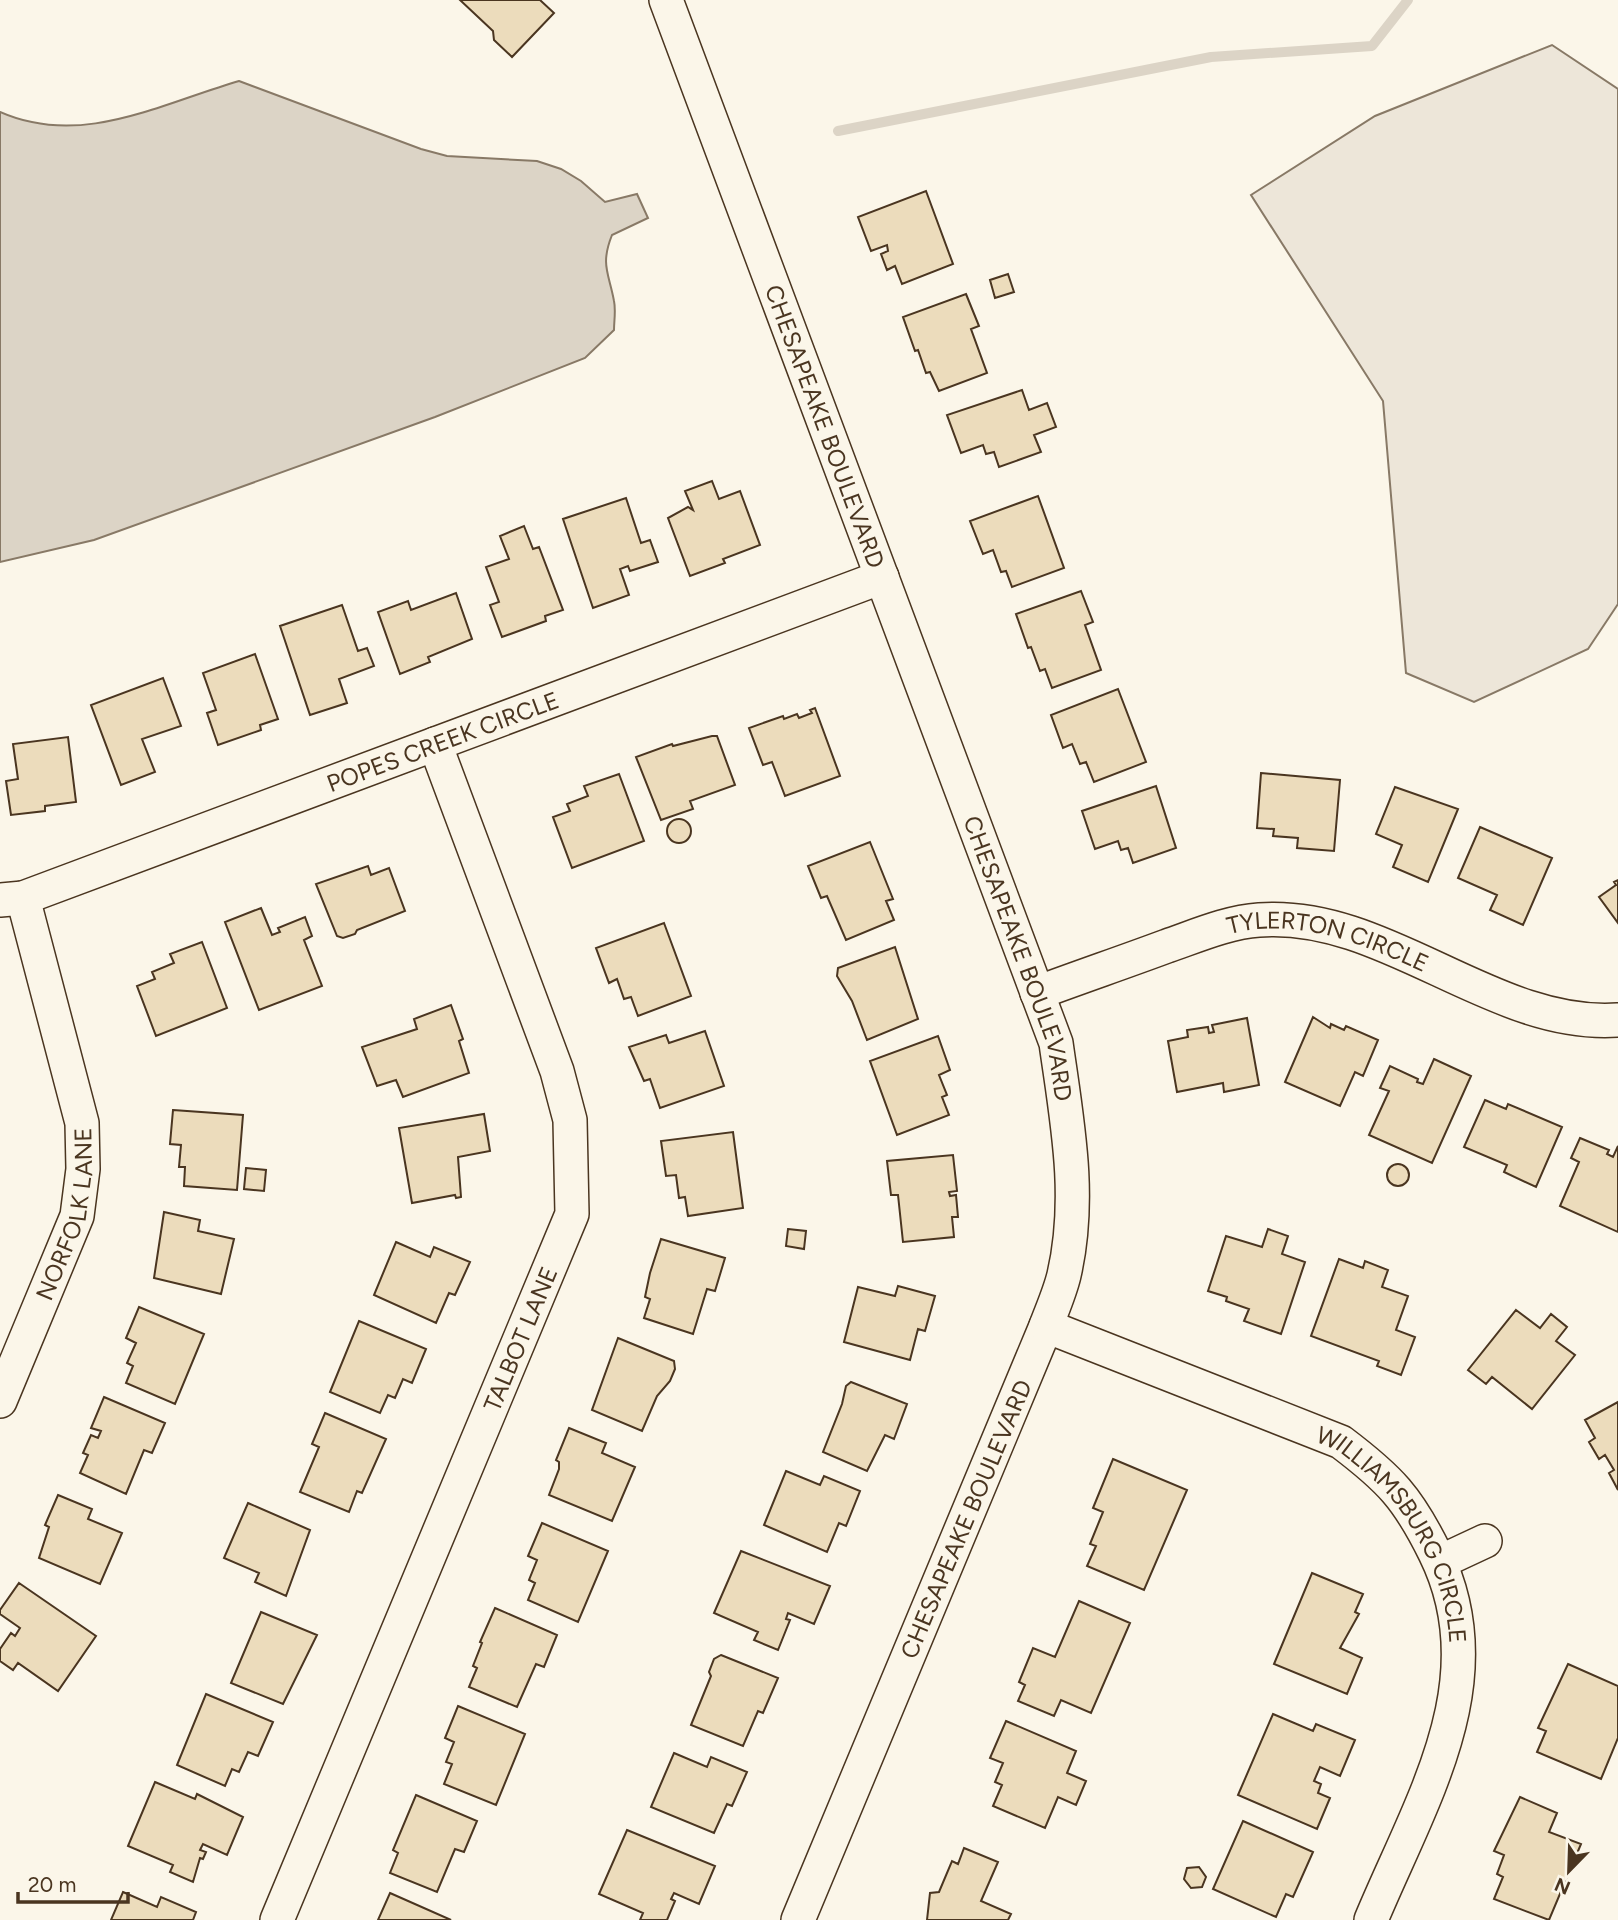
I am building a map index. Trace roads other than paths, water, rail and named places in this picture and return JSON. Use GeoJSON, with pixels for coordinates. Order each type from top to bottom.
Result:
{"type":"FeatureCollection","features":[{"type":"Feature","properties":{"kind":"street","name":"CHESAPEAKE BOULEVARD"},"geometry":{"type":"LineString","coordinates":[[666,0],[1056,1043],[1073,1160],[1072,1217],[1064,1276],[1046,1326],[798,1920]]}},
{"type":"Feature","properties":{"kind":"street","name":"POPES CREEK CIRCLE"},"geometry":{"type":"LineString","coordinates":[[12,899],[882,577]]}},
{"type":"Feature","properties":{"kind":"street","name":"TALBOT LANE"},"geometry":{"type":"LineString","coordinates":[[277,1920],[572,1214],[570,1120],[557,1072],[435,744]]}},
{"type":"Feature","properties":{"kind":"street","name":"NORFOLK LANE"},"geometry":{"type":"LineString","coordinates":[[0,1401],[77,1216],[83,1169],[82,1123],[12,899]]}},
{"type":"Feature","properties":{"kind":"street","name":"TYLERTON CIRCLE"},"geometry":{"type":"LineString","coordinates":[[1037,992],[1212,930],[1259,920],[1319,924],[1378,944],[1538,1011],[1598,1022],[1618,1020]]}},
{"type":"Feature","properties":{"kind":"street","name":"WILLIAMSBURG CIRCLE"},"geometry":{"type":"LineString","coordinates":[[1046,1326],[1341,1442],[1380,1472],[1415,1511],[1440,1562],[1460,1631],[1460,1680],[1445,1743],[1371,1920]]}},
{"type":"Feature","properties":{"kind":"street"},"geometry":{"type":"LineString","coordinates":[[1440,1562],[1485,1541]]}},
{"type":"Feature","properties":{"kind":"waterway"},"geometry":{"type":"LineString","coordinates":[[838,131],[1211,57],[1372,46],[1408,0]]}}]}
